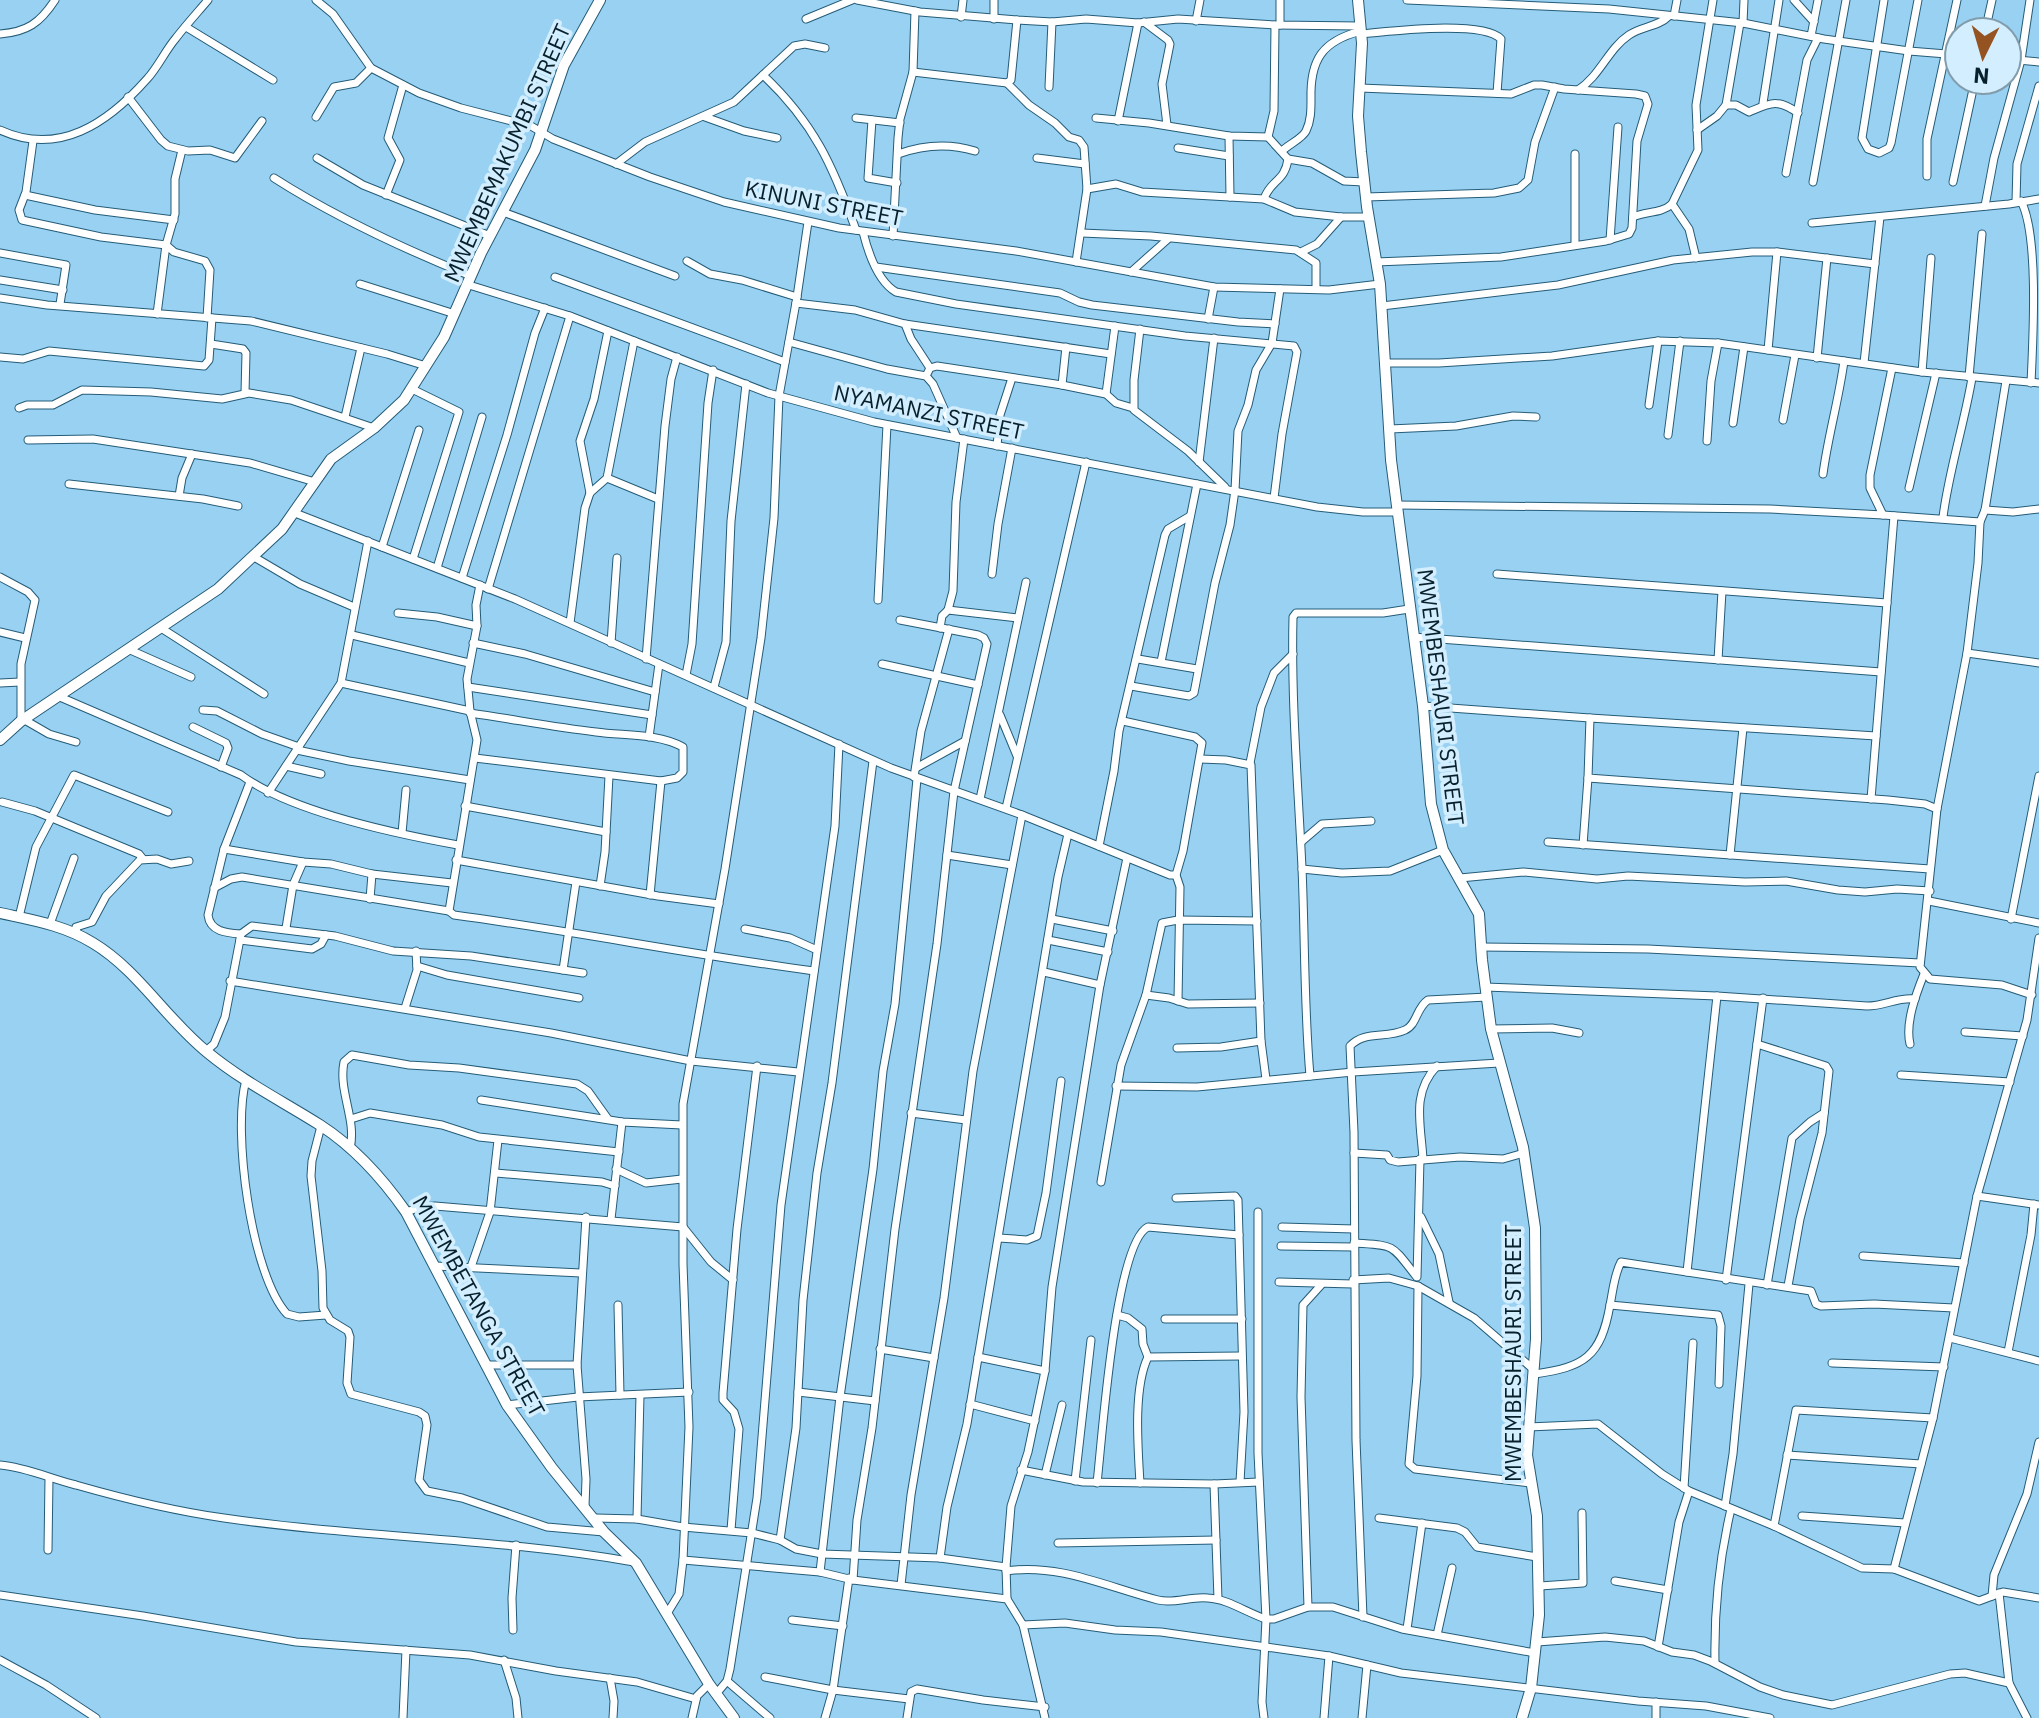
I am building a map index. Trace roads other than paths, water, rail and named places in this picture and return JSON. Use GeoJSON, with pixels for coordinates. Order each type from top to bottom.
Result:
{"type":"FeatureCollection","features":[{"type":"Feature","properties":{"kind":"street"},"geometry":{"type":"LineString","coordinates":[[0,34],[37,24],[55,0]]}},
{"type":"Feature","properties":{"kind":"street"},"geometry":{"type":"LineString","coordinates":[[0,130],[33,141],[58,139],[85,130],[108,116],[150,76],[208,0]]}},
{"type":"Feature","properties":{"kind":"street","name":"KINUNI STREET"},"geometry":{"type":"LineString","coordinates":[[316,0],[333,14],[371,68],[403,85],[446,104],[531,126],[553,139],[699,194],[808,222],[893,236],[980,245],[1214,287],[1316,289],[1380,284]]}},
{"type":"Feature","properties":{"kind":"street","name":"MWEMBEMAKUMBI STREET"},"geometry":{"type":"LineString","coordinates":[[0,740],[5,731],[218,589],[282,529],[338,452],[392,413],[412,389],[455,314],[542,132],[564,65],[600,0]]}},
{"type":"Feature","properties":{"kind":"street"},"geometry":{"type":"LineString","coordinates":[[806,19],[854,0],[961,17],[1052,22],[1086,19],[1141,23],[1161,19],[1361,30],[1439,28],[1488,31],[1501,39],[1497,93]]}},
{"type":"Feature","properties":{"kind":"street"},"geometry":{"type":"LineString","coordinates":[[893,236],[900,123],[913,72],[920,0]]}},
{"type":"Feature","properties":{"kind":"street"},"geometry":{"type":"LineString","coordinates":[[961,17],[963,0]]}},
{"type":"Feature","properties":{"kind":"street"},"geometry":{"type":"LineString","coordinates":[[994,0],[994,19]]}},
{"type":"Feature","properties":{"kind":"street"},"geometry":{"type":"LineString","coordinates":[[1196,21],[1200,0]]}},
{"type":"Feature","properties":{"kind":"street"},"geometry":{"type":"LineString","coordinates":[[1268,137],[1274,111],[1280,0]]}},
{"type":"Feature","properties":{"kind":"street","name":"MWEMBESHAURI STREET"},"geometry":{"type":"LineString","coordinates":[[1358,0],[1361,30],[1358,116],[1368,217],[1380,284],[1397,508],[1423,706],[1431,804],[1443,850],[1479,914],[1491,1029],[1524,1153],[1535,1228],[1535,1373],[1528,1427],[1540,1586],[1531,1688],[1522,1718]]}},
{"type":"Feature","properties":{"kind":"street"},"geometry":{"type":"LineString","coordinates":[[1407,0],[1583,4],[1776,28],[1909,51],[1943,53]]}},
{"type":"Feature","properties":{"kind":"street"},"geometry":{"type":"LineString","coordinates":[[1617,10],[1618,0]]}},
{"type":"Feature","properties":{"kind":"street"},"geometry":{"type":"LineString","coordinates":[[1578,90],[1596,76],[1630,34],[1672,16],[1677,0]]}},
{"type":"Feature","properties":{"kind":"street"},"geometry":{"type":"LineString","coordinates":[[1633,217],[1643,212],[1666,209],[1672,204],[1698,150],[1696,105],[1713,0]]}},
{"type":"Feature","properties":{"kind":"street"},"geometry":{"type":"LineString","coordinates":[[1697,130],[1717,116],[1726,105],[1744,0]]}},
{"type":"Feature","properties":{"kind":"street"},"geometry":{"type":"LineString","coordinates":[[1763,103],[1779,0]]}},
{"type":"Feature","properties":{"kind":"street"},"geometry":{"type":"LineString","coordinates":[[1794,0],[1814,22]]}},
{"type":"Feature","properties":{"kind":"street"},"geometry":{"type":"LineString","coordinates":[[1786,173],[1814,37],[1818,0]]}},
{"type":"Feature","properties":{"kind":"street"},"geometry":{"type":"LineString","coordinates":[[1813,182],[1846,0]]}},
{"type":"Feature","properties":{"kind":"street"},"geometry":{"type":"LineString","coordinates":[[1884,0],[1862,138],[1863,144],[1873,152],[1885,150],[1891,143],[1918,0]]}},
{"type":"Feature","properties":{"kind":"street"},"geometry":{"type":"LineString","coordinates":[[2023,47],[2030,0]]}},
{"type":"Feature","properties":{"kind":"street"},"geometry":{"type":"LineString","coordinates":[[1007,83],[1011,80],[1017,20]]}},
{"type":"Feature","properties":{"kind":"street"},"geometry":{"type":"LineString","coordinates":[[1049,87],[1052,22]]}},
{"type":"Feature","properties":{"kind":"street"},"geometry":{"type":"LineString","coordinates":[[1118,121],[1141,23]]}},
{"type":"Feature","properties":{"kind":"street"},"geometry":{"type":"LineString","coordinates":[[1141,23],[1170,44],[1162,84],[1167,125]]}},
{"type":"Feature","properties":{"kind":"street"},"geometry":{"type":"LineString","coordinates":[[186,27],[273,80]]}},
{"type":"Feature","properties":{"kind":"street"},"geometry":{"type":"LineString","coordinates":[[1282,151],[1305,133],[1311,117],[1311,75],[1321,53],[1333,40],[1361,30]]}},
{"type":"Feature","properties":{"kind":"street"},"geometry":{"type":"LineString","coordinates":[[616,164],[645,142],[734,102],[799,44],[825,48]]}},
{"type":"Feature","properties":{"kind":"street"},"geometry":{"type":"LineString","coordinates":[[1927,176],[1927,139],[1943,63]]}},
{"type":"Feature","properties":{"kind":"street"},"geometry":{"type":"LineString","coordinates":[[316,117],[334,87],[356,83],[371,68]]}},
{"type":"Feature","properties":{"kind":"street"},"geometry":{"type":"LineString","coordinates":[[913,72],[1007,83],[1069,137],[1079,140],[1084,147],[1087,189],[1076,262]]}},
{"type":"Feature","properties":{"kind":"street"},"geometry":{"type":"LineString","coordinates":[[763,75],[797,109],[815,135],[876,267],[889,288],[896,292],[956,304],[1115,326],[1294,346],[1297,352],[1274,498]]}},
{"type":"Feature","properties":{"kind":"street"},"geometry":{"type":"LineString","coordinates":[[386,195],[400,160],[399,153],[388,138],[403,85]]}},
{"type":"Feature","properties":{"kind":"street"},"geometry":{"type":"LineString","coordinates":[[1360,88],[1497,93],[1520,92],[1534,85],[1636,94],[1648,99],[1637,141],[1631,233],[1610,240],[1501,257],[1376,262]]}},
{"type":"Feature","properties":{"kind":"street"},"geometry":{"type":"LineString","coordinates":[[1386,363],[1552,356],[1658,341],[1680,341],[1718,343],[1970,378],[2035,383],[2035,266],[2031,219],[2019,202],[2017,164],[2039,86]]}},
{"type":"Feature","properties":{"kind":"street"},"geometry":{"type":"LineString","coordinates":[[1366,197],[1494,193],[1519,188],[1528,180],[1535,142],[1555,87]]}},
{"type":"Feature","properties":{"kind":"street"},"geometry":{"type":"LineString","coordinates":[[1953,182],[1972,96]]}},
{"type":"Feature","properties":{"kind":"street"},"geometry":{"type":"LineString","coordinates":[[1985,206],[2011,96]]}},
{"type":"Feature","properties":{"kind":"street"},"geometry":{"type":"LineString","coordinates":[[128,97],[161,140],[168,146],[182,150],[210,150],[235,158],[262,121]]}},
{"type":"Feature","properties":{"kind":"street"},"geometry":{"type":"LineString","coordinates":[[1726,105],[1736,105],[1749,112],[1763,103],[1780,104],[1798,113]]}},
{"type":"Feature","properties":{"kind":"street"},"geometry":{"type":"LineString","coordinates":[[705,117],[744,131],[777,138]]}},
{"type":"Feature","properties":{"kind":"street"},"geometry":{"type":"LineString","coordinates":[[856,118],[900,123]]}},
{"type":"Feature","properties":{"kind":"street"},"geometry":{"type":"LineString","coordinates":[[1096,118],[1167,125],[1229,136],[1268,137],[1288,159],[1312,163],[1344,181],[1364,182]]}},
{"type":"Feature","properties":{"kind":"street"},"geometry":{"type":"LineString","coordinates":[[872,120],[868,178],[897,183]]}},
{"type":"Feature","properties":{"kind":"street"},"geometry":{"type":"LineString","coordinates":[[1610,240],[1618,127]]}},
{"type":"Feature","properties":{"kind":"street"},"geometry":{"type":"LineString","coordinates":[[1229,136],[1230,197]]}},
{"type":"Feature","properties":{"kind":"street"},"geometry":{"type":"LineString","coordinates":[[0,357],[23,359],[49,351],[204,366],[209,360],[209,264],[174,252],[166,245],[28,223],[19,216],[33,141]]}},
{"type":"Feature","properties":{"kind":"street"},"geometry":{"type":"LineString","coordinates":[[898,154],[931,146],[975,151]]}},
{"type":"Feature","properties":{"kind":"street"},"geometry":{"type":"LineString","coordinates":[[1178,148],[1229,156]]}},
{"type":"Feature","properties":{"kind":"street"},"geometry":{"type":"LineString","coordinates":[[157,314],[166,245],[174,220],[175,179],[182,150]]}},
{"type":"Feature","properties":{"kind":"street"},"geometry":{"type":"LineString","coordinates":[[1575,154],[1575,245]]}},
{"type":"Feature","properties":{"kind":"street"},"geometry":{"type":"LineString","coordinates":[[317,158],[363,185],[490,236]]}},
{"type":"Feature","properties":{"kind":"street"},"geometry":{"type":"LineString","coordinates":[[1037,158],[1085,164]]}},
{"type":"Feature","properties":{"kind":"street"},"geometry":{"type":"LineString","coordinates":[[1264,199],[1267,189],[1284,177],[1288,159]]}},
{"type":"Feature","properties":{"kind":"street","name":"NYAMANZI STREET"},"geometry":{"type":"LineString","coordinates":[[274,178],[320,205],[470,280],[779,396],[887,425],[1336,510],[1781,509],[1943,517],[1980,522]]}},
{"type":"Feature","properties":{"kind":"street"},"geometry":{"type":"LineString","coordinates":[[1087,189],[1116,184],[1142,192],[1264,199],[1286,210],[1368,217]]}},
{"type":"Feature","properties":{"kind":"street"},"geometry":{"type":"LineString","coordinates":[[25,195],[95,210],[174,220]]}},
{"type":"Feature","properties":{"kind":"street"},"geometry":{"type":"LineString","coordinates":[[1812,223],[2039,199]]}},
{"type":"Feature","properties":{"kind":"street"},"geometry":{"type":"LineString","coordinates":[[1672,204],[1689,229],[1696,258]]}},
{"type":"Feature","properties":{"kind":"street"},"geometry":{"type":"LineString","coordinates":[[503,212],[675,276]]}},
{"type":"Feature","properties":{"kind":"street"},"geometry":{"type":"LineString","coordinates":[[1301,252],[1317,244],[1341,217]]}},
{"type":"Feature","properties":{"kind":"street"},"geometry":{"type":"LineString","coordinates":[[1864,363],[1880,217]]}},
{"type":"Feature","properties":{"kind":"street"},"geometry":{"type":"LineString","coordinates":[[668,1612],[679,1594],[683,1560],[689,1392],[682,1125],[751,705],[773,537],[779,396],[808,222]]}},
{"type":"Feature","properties":{"kind":"street"},"geometry":{"type":"LineString","coordinates":[[1082,233],[1301,252],[1316,263],[1316,289]]}},
{"type":"Feature","properties":{"kind":"street"},"geometry":{"type":"LineString","coordinates":[[1943,517],[1947,486],[1964,424],[1982,234]]}},
{"type":"Feature","properties":{"kind":"street"},"geometry":{"type":"LineString","coordinates":[[1131,273],[1168,239]]}},
{"type":"Feature","properties":{"kind":"street"},"geometry":{"type":"LineString","coordinates":[[1768,350],[1777,252]]}},
{"type":"Feature","properties":{"kind":"street"},"geometry":{"type":"LineString","coordinates":[[1382,306],[1558,285],[1673,260],[1696,258],[1777,252],[1875,264]]}},
{"type":"Feature","properties":{"kind":"street"},"geometry":{"type":"LineString","coordinates":[[0,253],[66,265],[60,304]]}},
{"type":"Feature","properties":{"kind":"street"},"geometry":{"type":"LineString","coordinates":[[1817,358],[1827,258]]}},
{"type":"Feature","properties":{"kind":"street"},"geometry":{"type":"LineString","coordinates":[[1922,372],[1931,258]]}},
{"type":"Feature","properties":{"kind":"street"},"geometry":{"type":"LineString","coordinates":[[687,261],[710,274],[742,280],[797,300],[855,310],[905,324],[1111,354]]}},
{"type":"Feature","properties":{"kind":"street"},"geometry":{"type":"LineString","coordinates":[[876,267],[1060,293],[1092,305],[1275,324]]}},
{"type":"Feature","properties":{"kind":"street"},"geometry":{"type":"LineString","coordinates":[[555,277],[785,362]]}},
{"type":"Feature","properties":{"kind":"street"},"geometry":{"type":"LineString","coordinates":[[0,280],[63,290]]}},
{"type":"Feature","properties":{"kind":"street"},"geometry":{"type":"LineString","coordinates":[[360,284],[455,314]]}},
{"type":"Feature","properties":{"kind":"street"},"geometry":{"type":"LineString","coordinates":[[1208,319],[1214,287]]}},
{"type":"Feature","properties":{"kind":"street"},"geometry":{"type":"LineString","coordinates":[[1131,686],[1189,696],[1194,693],[1231,490],[1239,425],[1248,405],[1256,370],[1272,343],[1280,289]]}},
{"type":"Feature","properties":{"kind":"street"},"geometry":{"type":"LineString","coordinates":[[0,298],[273,325],[426,366]]}},
{"type":"Feature","properties":{"kind":"street"},"geometry":{"type":"LineString","coordinates":[[462,578],[545,308]]}},
{"type":"Feature","properties":{"kind":"street"},"geometry":{"type":"LineString","coordinates":[[449,911],[477,740],[468,687],[469,663],[477,626],[476,605],[570,316]]}},
{"type":"Feature","properties":{"kind":"street"},"geometry":{"type":"LineString","coordinates":[[905,324],[930,368]]}},
{"type":"Feature","properties":{"kind":"street"},"geometry":{"type":"LineString","coordinates":[[1106,394],[1115,326]]}},
{"type":"Feature","properties":{"kind":"street"},"geometry":{"type":"LineString","coordinates":[[1140,329],[1134,380],[1133,408],[1136,414],[1231,490]]}},
{"type":"Feature","properties":{"kind":"street"},"geometry":{"type":"LineString","coordinates":[[570,623],[585,508],[590,493],[580,441],[594,399],[608,331]]}},
{"type":"Feature","properties":{"kind":"street"},"geometry":{"type":"LineString","coordinates":[[1199,462],[1214,338]]}},
{"type":"Feature","properties":{"kind":"street"},"geometry":{"type":"LineString","coordinates":[[590,493],[607,478],[634,341]]}},
{"type":"Feature","properties":{"kind":"street"},"geometry":{"type":"LineString","coordinates":[[1649,405],[1658,341]]}},
{"type":"Feature","properties":{"kind":"street"},"geometry":{"type":"LineString","coordinates":[[1668,435],[1680,341]]}},
{"type":"Feature","properties":{"kind":"street"},"geometry":{"type":"LineString","coordinates":[[789,342],[887,369],[926,376],[961,439],[953,591],[948,610],[942,616],[944,628],[936,675],[921,731],[895,1004],[883,1071],[820,1572]]}},
{"type":"Feature","properties":{"kind":"street"},"geometry":{"type":"LineString","coordinates":[[1707,441],[1711,381],[1718,343]]}},
{"type":"Feature","properties":{"kind":"street"},"geometry":{"type":"LineString","coordinates":[[211,344],[243,349],[246,353],[245,393]]}},
{"type":"Feature","properties":{"kind":"street"},"geometry":{"type":"LineString","coordinates":[[1062,385],[1066,347]]}},
{"type":"Feature","properties":{"kind":"street"},"geometry":{"type":"LineString","coordinates":[[1733,423],[1744,347]]}},
{"type":"Feature","properties":{"kind":"street"},"geometry":{"type":"LineString","coordinates":[[345,417],[361,348]]}},
{"type":"Feature","properties":{"kind":"street"},"geometry":{"type":"LineString","coordinates":[[1783,420],[1795,355]]}},
{"type":"Feature","properties":{"kind":"street"},"geometry":{"type":"LineString","coordinates":[[646,659],[667,409],[677,357]]}},
{"type":"Feature","properties":{"kind":"street"},"geometry":{"type":"LineString","coordinates":[[1823,474],[1844,361]]}},
{"type":"Feature","properties":{"kind":"street"},"geometry":{"type":"LineString","coordinates":[[926,376],[930,368],[937,366],[1062,385],[1106,394],[1116,403],[1133,408]]}},
{"type":"Feature","properties":{"kind":"street"},"geometry":{"type":"LineString","coordinates":[[1883,515],[1870,488],[1870,475],[1892,368]]}},
{"type":"Feature","properties":{"kind":"street"},"geometry":{"type":"LineString","coordinates":[[686,675],[692,644],[708,403],[713,370]]}},
{"type":"Feature","properties":{"kind":"street"},"geometry":{"type":"LineString","coordinates":[[1909,488],[1936,373]]}},
{"type":"Feature","properties":{"kind":"street"},"geometry":{"type":"LineString","coordinates":[[997,446],[1000,415],[1012,378]]}},
{"type":"Feature","properties":{"kind":"street"},"geometry":{"type":"LineString","coordinates":[[1910,1044],[1915,999],[1924,974],[1920,963],[1937,809],[1967,653],[1980,522],[1985,510],[2006,381]]}},
{"type":"Feature","properties":{"kind":"street"},"geometry":{"type":"LineString","coordinates":[[714,687],[726,642],[731,521],[746,384]]}},
{"type":"Feature","properties":{"kind":"street"},"geometry":{"type":"LineString","coordinates":[[412,389],[459,412],[413,559]]}},
{"type":"Feature","properties":{"kind":"street"},"geometry":{"type":"LineString","coordinates":[[19,408],[53,405],[82,390],[151,392],[222,399],[245,393],[291,400],[374,428]]}},
{"type":"Feature","properties":{"kind":"street"},"geometry":{"type":"LineString","coordinates":[[1390,429],[1456,426],[1513,416],[1536,417]]}},
{"type":"Feature","properties":{"kind":"street"},"geometry":{"type":"LineString","coordinates":[[437,568],[482,417]]}},
{"type":"Feature","properties":{"kind":"street"},"geometry":{"type":"LineString","coordinates":[[878,600],[887,425]]}},
{"type":"Feature","properties":{"kind":"street"},"geometry":{"type":"LineString","coordinates":[[382,547],[419,430]]}},
{"type":"Feature","properties":{"kind":"street"},"geometry":{"type":"LineString","coordinates":[[28,440],[93,439],[271,467],[315,482]]}},
{"type":"Feature","properties":{"kind":"street"},"geometry":{"type":"LineString","coordinates":[[992,574],[1012,448]]}},
{"type":"Feature","properties":{"kind":"street"},"geometry":{"type":"LineString","coordinates":[[179,496],[182,478],[192,454]]}},
{"type":"Feature","properties":{"kind":"street"},"geometry":{"type":"LineString","coordinates":[[1006,808],[1086,462]]}},
{"type":"Feature","properties":{"kind":"street"},"geometry":{"type":"LineString","coordinates":[[607,478],[658,499]]}},
{"type":"Feature","properties":{"kind":"street"},"geometry":{"type":"LineString","coordinates":[[69,484],[238,506]]}},
{"type":"Feature","properties":{"kind":"street"},"geometry":{"type":"LineString","coordinates":[[1161,662],[1197,484]]}},
{"type":"Feature","properties":{"kind":"street"},"geometry":{"type":"LineString","coordinates":[[1985,510],[2013,512],[2039,509]]}},
{"type":"Feature","properties":{"kind":"street"},"geometry":{"type":"LineString","coordinates":[[295,513],[570,623],[873,761],[1006,808],[1176,875]]}},
{"type":"Feature","properties":{"kind":"street"},"geometry":{"type":"LineString","coordinates":[[1099,846],[1123,721],[1165,535],[1168,529],[1190,516]]}},
{"type":"Feature","properties":{"kind":"street"},"geometry":{"type":"LineString","coordinates":[[1871,799],[1894,516]]}},
{"type":"Feature","properties":{"kind":"street"},"geometry":{"type":"LineString","coordinates":[[268,793],[341,683],[368,541]]}},
{"type":"Feature","properties":{"kind":"street"},"geometry":{"type":"LineString","coordinates":[[254,557],[300,584],[354,607]]}},
{"type":"Feature","properties":{"kind":"street"},"geometry":{"type":"LineString","coordinates":[[611,643],[617,558]]}},
{"type":"Feature","properties":{"kind":"street"},"geometry":{"type":"LineString","coordinates":[[1497,574],[1887,603]]}},
{"type":"Feature","properties":{"kind":"street"},"geometry":{"type":"LineString","coordinates":[[0,577],[28,592],[35,600],[25,638],[20,682],[22,720],[49,734],[76,742]]}},
{"type":"Feature","properties":{"kind":"street"},"geometry":{"type":"LineString","coordinates":[[980,799],[1026,582]]}},
{"type":"Feature","properties":{"kind":"street"},"geometry":{"type":"LineString","coordinates":[[1718,660],[1722,591]]}},
{"type":"Feature","properties":{"kind":"street"},"geometry":{"type":"LineString","coordinates":[[1310,1076],[1293,617],[1296,613],[1383,613],[1409,609]]}},
{"type":"Feature","properties":{"kind":"street"},"geometry":{"type":"LineString","coordinates":[[948,610],[1018,618]]}},
{"type":"Feature","properties":{"kind":"street"},"geometry":{"type":"LineString","coordinates":[[398,613],[477,626]]}},
{"type":"Feature","properties":{"kind":"street"},"geometry":{"type":"LineString","coordinates":[[825,1718],[833,1690],[851,1579],[911,1113],[937,944],[954,791],[987,644],[984,638],[900,620]]}},
{"type":"Feature","properties":{"kind":"street"},"geometry":{"type":"LineString","coordinates":[[161,628],[264,694]]}},
{"type":"Feature","properties":{"kind":"street"},"geometry":{"type":"LineString","coordinates":[[0,632],[25,638]]}},
{"type":"Feature","properties":{"kind":"street"},"geometry":{"type":"LineString","coordinates":[[352,635],[469,663]]}},
{"type":"Feature","properties":{"kind":"street"},"geometry":{"type":"LineString","coordinates":[[1413,637],[1881,672]]}},
{"type":"Feature","properties":{"kind":"street"},"geometry":{"type":"LineString","coordinates":[[473,643],[525,654],[655,692]]}},
{"type":"Feature","properties":{"kind":"street"},"geometry":{"type":"LineString","coordinates":[[128,649],[191,677]]}},
{"type":"Feature","properties":{"kind":"street"},"geometry":{"type":"LineString","coordinates":[[1967,653],[2039,663]]}},
{"type":"Feature","properties":{"kind":"street"},"geometry":{"type":"LineString","coordinates":[[1266,1079],[1261,1041],[1250,763],[1261,707],[1274,673],[1293,654]]}},
{"type":"Feature","properties":{"kind":"street"},"geometry":{"type":"LineString","coordinates":[[1138,659],[1197,669]]}},
{"type":"Feature","properties":{"kind":"street"},"geometry":{"type":"LineString","coordinates":[[649,737],[659,664]]}},
{"type":"Feature","properties":{"kind":"street"},"geometry":{"type":"LineString","coordinates":[[882,664],[978,685]]}},
{"type":"Feature","properties":{"kind":"street"},"geometry":{"type":"LineString","coordinates":[[0,683],[20,682]]}},
{"type":"Feature","properties":{"kind":"street"},"geometry":{"type":"LineString","coordinates":[[341,683],[470,712],[595,732],[649,737],[677,744],[683,747],[685,753],[683,772],[677,778],[661,781],[475,758]]}},
{"type":"Feature","properties":{"kind":"street"},"geometry":{"type":"LineString","coordinates":[[468,687],[652,715]]}},
{"type":"Feature","properties":{"kind":"street"},"geometry":{"type":"LineString","coordinates":[[60,697],[221,767],[268,793],[344,818],[458,845]]}},
{"type":"Feature","properties":{"kind":"street"},"geometry":{"type":"LineString","coordinates":[[1423,706],[1876,736]]}},
{"type":"Feature","properties":{"kind":"street"},"geometry":{"type":"LineString","coordinates":[[203,710],[217,711],[298,749],[349,761],[470,780]]}},
{"type":"Feature","properties":{"kind":"street"},"geometry":{"type":"LineString","coordinates":[[1000,715],[1017,756]]}},
{"type":"Feature","properties":{"kind":"street"},"geometry":{"type":"LineString","coordinates":[[1583,845],[1590,718]]}},
{"type":"Feature","properties":{"kind":"street"},"geometry":{"type":"LineString","coordinates":[[1123,721],[1199,738],[1202,743],[1176,875],[1180,887],[1178,1001]]}},
{"type":"Feature","properties":{"kind":"street"},"geometry":{"type":"LineString","coordinates":[[193,727],[226,743],[228,748],[221,767]]}},
{"type":"Feature","properties":{"kind":"street"},"geometry":{"type":"LineString","coordinates":[[1730,855],[1743,728]]}},
{"type":"Feature","properties":{"kind":"street"},"geometry":{"type":"LineString","coordinates":[[916,768],[965,741]]}},
{"type":"Feature","properties":{"kind":"street"},"geometry":{"type":"LineString","coordinates":[[716,1694],[727,1681],[735,1647],[757,1498],[779,1227],[798,1072],[835,826],[839,744]]}},
{"type":"Feature","properties":{"kind":"street"},"geometry":{"type":"LineString","coordinates":[[1200,759],[1250,763]]}},
{"type":"Feature","properties":{"kind":"street"},"geometry":{"type":"LineString","coordinates":[[780,1540],[792,1456],[803,1300],[817,1173],[832,1083],[873,761]]}},
{"type":"Feature","properties":{"kind":"street"},"geometry":{"type":"LineString","coordinates":[[286,766],[321,774]]}},
{"type":"Feature","properties":{"kind":"street"},"geometry":{"type":"LineString","coordinates":[[19,917],[36,847],[74,775],[168,812]]}},
{"type":"Feature","properties":{"kind":"street"},"geometry":{"type":"LineString","coordinates":[[600,886],[609,776]]}},
{"type":"Feature","properties":{"kind":"street"},"geometry":{"type":"LineString","coordinates":[[2011,919],[2039,776]]}},
{"type":"Feature","properties":{"kind":"street"},"geometry":{"type":"LineString","coordinates":[[1588,778],[1871,799],[1925,804],[1937,809]]}},
{"type":"Feature","properties":{"kind":"street"},"geometry":{"type":"LineString","coordinates":[[650,895],[661,781]]}},
{"type":"Feature","properties":{"kind":"street"},"geometry":{"type":"LineString","coordinates":[[250,782],[224,849],[208,919],[223,932],[312,949],[321,944],[326,935]]}},
{"type":"Feature","properties":{"kind":"street"},"geometry":{"type":"LineString","coordinates":[[402,833],[406,790]]}},
{"type":"Feature","properties":{"kind":"street"},"geometry":{"type":"LineString","coordinates":[[2,802],[35,811],[139,854],[143,859]]}},
{"type":"Feature","properties":{"kind":"street"},"geometry":{"type":"LineString","coordinates":[[465,806],[606,832]]}},
{"type":"Feature","properties":{"kind":"street"},"geometry":{"type":"LineString","coordinates":[[901,1585],[955,1218],[977,1043],[1022,815]]}},
{"type":"Feature","properties":{"kind":"street"},"geometry":{"type":"LineString","coordinates":[[1301,842],[1322,824],[1371,821]]}},
{"type":"Feature","properties":{"kind":"street"},"geometry":{"type":"LineString","coordinates":[[940,1558],[947,1507],[963,1447],[1068,834]]}},
{"type":"Feature","properties":{"kind":"street"},"geometry":{"type":"LineString","coordinates":[[1548,842],[1930,869]]}},
{"type":"Feature","properties":{"kind":"street"},"geometry":{"type":"LineString","coordinates":[[224,849],[331,864],[372,874],[452,883]]}},
{"type":"Feature","properties":{"kind":"street"},"geometry":{"type":"LineString","coordinates":[[1302,869],[1342,873],[1390,871],[1443,850]]}},
{"type":"Feature","properties":{"kind":"street"},"geometry":{"type":"LineString","coordinates":[[947,855],[1012,865]]}},
{"type":"Feature","properties":{"kind":"street"},"geometry":{"type":"LineString","coordinates":[[50,924],[74,858]]}},
{"type":"Feature","properties":{"kind":"street"},"geometry":{"type":"LineString","coordinates":[[1045,1718],[1045,1707],[1023,1625],[1007,1599],[1009,1518],[1045,1371],[1052,1287],[1100,985],[1127,858]]}},
{"type":"Feature","properties":{"kind":"street"},"geometry":{"type":"LineString","coordinates":[[77,934],[76,927],[92,922],[106,896],[136,862],[143,859],[157,859],[171,864],[189,861]]}},
{"type":"Feature","properties":{"kind":"street"},"geometry":{"type":"LineString","coordinates":[[456,860],[650,895],[719,904]]}},
{"type":"Feature","properties":{"kind":"street"},"geometry":{"type":"LineString","coordinates":[[286,928],[293,885],[303,862]]}},
{"type":"Feature","properties":{"kind":"street"},"geometry":{"type":"LineString","coordinates":[[1460,878],[1523,872],[1597,879],[1628,876],[1786,881],[1865,892],[1897,889],[1930,891]]}},
{"type":"Feature","properties":{"kind":"street"},"geometry":{"type":"LineString","coordinates":[[370,899],[372,874]]}},
{"type":"Feature","properties":{"kind":"street"},"geometry":{"type":"LineString","coordinates":[[214,888],[242,877],[449,911],[454,915],[814,971]]}},
{"type":"Feature","properties":{"kind":"street"},"geometry":{"type":"LineString","coordinates":[[563,970],[576,882]]}},
{"type":"Feature","properties":{"kind":"street"},"geometry":{"type":"LineString","coordinates":[[1929,901],[2039,923]]}},
{"type":"Feature","properties":{"kind":"street","name":"MWEMBETANGA STREET"},"geometry":{"type":"LineString","coordinates":[[0,913],[50,924],[77,934],[105,951],[206,1051],[246,1080],[321,1126],[350,1149],[390,1189],[406,1212],[507,1405],[552,1468],[604,1532],[636,1563],[709,1684],[734,1718]]}},
{"type":"Feature","properties":{"kind":"street"},"geometry":{"type":"LineString","coordinates":[[1052,919],[1113,931]]}},
{"type":"Feature","properties":{"kind":"street"},"geometry":{"type":"LineString","coordinates":[[1101,1182],[1116,1086],[1146,995],[1162,923],[1178,920],[1257,921]]}},
{"type":"Feature","properties":{"kind":"street"},"geometry":{"type":"LineString","coordinates":[[206,1051],[214,1044],[220,1030],[241,937],[245,928],[252,926],[326,935],[373,948],[583,973]]}},
{"type":"Feature","properties":{"kind":"street"},"geometry":{"type":"LineString","coordinates":[[745,929],[790,938],[817,950]]}},
{"type":"Feature","properties":{"kind":"street"},"geometry":{"type":"LineString","coordinates":[[1894,1569],[1933,1418],[1977,1196],[2023,1036],[2039,938]]}},
{"type":"Feature","properties":{"kind":"street"},"geometry":{"type":"LineString","coordinates":[[1048,940],[1108,952]]}},
{"type":"Feature","properties":{"kind":"street"},"geometry":{"type":"LineString","coordinates":[[1481,947],[1634,948],[1920,963]]}},
{"type":"Feature","properties":{"kind":"street"},"geometry":{"type":"LineString","coordinates":[[405,1008],[417,966],[416,951]]}},
{"type":"Feature","properties":{"kind":"street"},"geometry":{"type":"LineString","coordinates":[[417,966],[447,975],[579,998]]}},
{"type":"Feature","properties":{"kind":"street"},"geometry":{"type":"LineString","coordinates":[[1044,972],[1100,985]]}},
{"type":"Feature","properties":{"kind":"street"},"geometry":{"type":"LineString","coordinates":[[1924,974],[1936,980],[2002,985],[2032,995]]}},
{"type":"Feature","properties":{"kind":"street"},"geometry":{"type":"LineString","coordinates":[[230,981],[551,1033],[691,1061],[798,1072]]}},
{"type":"Feature","properties":{"kind":"street"},"geometry":{"type":"LineString","coordinates":[[1363,1617],[1353,1282],[1353,1072],[1350,1046],[1355,1040],[1367,1035],[1389,1035],[1411,1027],[1422,1004],[1428,1000],[1486,992],[1717,996],[1883,1006],[1900,999],[1915,999]]}},
{"type":"Feature","properties":{"kind":"street"},"geometry":{"type":"LineString","coordinates":[[1146,995],[1188,1004],[1260,1003]]}},
{"type":"Feature","properties":{"kind":"street"},"geometry":{"type":"LineString","coordinates":[[1687,1272],[1717,996]]}},
{"type":"Feature","properties":{"kind":"street"},"geometry":{"type":"LineString","coordinates":[[1726,1280],[1763,998]]}},
{"type":"Feature","properties":{"kind":"street"},"geometry":{"type":"LineString","coordinates":[[1491,1029],[1543,1027],[1579,1033]]}},
{"type":"Feature","properties":{"kind":"street"},"geometry":{"type":"LineString","coordinates":[[1965,1032],[2023,1036]]}},
{"type":"Feature","properties":{"kind":"street"},"geometry":{"type":"LineString","coordinates":[[1177,1048],[1221,1047],[1261,1041]]}},
{"type":"Feature","properties":{"kind":"street"},"geometry":{"type":"LineString","coordinates":[[1757,1044],[1826,1066],[1829,1078],[1825,1113],[1788,1286]]}},
{"type":"Feature","properties":{"kind":"street"},"geometry":{"type":"LineString","coordinates":[[350,1149],[353,1137],[351,1119],[342,1082],[344,1062],[352,1055],[409,1065],[459,1068],[577,1084],[588,1091],[608,1119]]}},
{"type":"Feature","properties":{"kind":"street"},"geometry":{"type":"LineString","coordinates":[[1116,1086],[1197,1087],[1353,1072],[1499,1063]]}},
{"type":"Feature","properties":{"kind":"street"},"geometry":{"type":"LineString","coordinates":[[731,1530],[739,1429],[734,1412],[723,1400],[757,1066]]}},
{"type":"Feature","properties":{"kind":"street"},"geometry":{"type":"LineString","coordinates":[[1437,1066],[1421,1089],[1417,1376],[1409,1464],[1415,1469],[1530,1483]]}},
{"type":"Feature","properties":{"kind":"street"},"geometry":{"type":"LineString","coordinates":[[1901,1075],[2010,1082]]}},
{"type":"Feature","properties":{"kind":"street"},"geometry":{"type":"LineString","coordinates":[[246,1080],[241,1110],[245,1170],[251,1219],[260,1256],[271,1288],[287,1314],[299,1317],[326,1315]]}},
{"type":"Feature","properties":{"kind":"street"},"geometry":{"type":"LineString","coordinates":[[999,1238],[1027,1240],[1037,1236],[1061,1081]]}},
{"type":"Feature","properties":{"kind":"street"},"geometry":{"type":"LineString","coordinates":[[481,1100],[622,1122],[682,1125]]}},
{"type":"Feature","properties":{"kind":"street"},"geometry":{"type":"LineString","coordinates":[[351,1119],[370,1113],[442,1125],[498,1140],[619,1152]]}},
{"type":"Feature","properties":{"kind":"street"},"geometry":{"type":"LineString","coordinates":[[911,1113],[966,1120]]}},
{"type":"Feature","properties":{"kind":"street"},"geometry":{"type":"LineString","coordinates":[[1767,1285],[1792,1138],[1825,1113]]}},
{"type":"Feature","properties":{"kind":"street"},"geometry":{"type":"LineString","coordinates":[[611,1219],[622,1122]]}},
{"type":"Feature","properties":{"kind":"street"},"geometry":{"type":"LineString","coordinates":[[321,1126],[311,1176],[322,1271],[321,1296],[326,1315],[348,1331],[350,1337],[347,1383],[351,1394],[425,1416],[427,1425],[419,1480],[427,1491],[462,1498],[547,1527],[604,1532]]}},
{"type":"Feature","properties":{"kind":"street"},"geometry":{"type":"LineString","coordinates":[[471,1267],[490,1212],[498,1140]]}},
{"type":"Feature","properties":{"kind":"street"},"geometry":{"type":"LineString","coordinates":[[1354,1153],[1387,1155],[1390,1160],[1398,1162],[1503,1159],[1524,1153]]}},
{"type":"Feature","properties":{"kind":"street"},"geometry":{"type":"LineString","coordinates":[[616,1169],[646,1183],[682,1179]]}},
{"type":"Feature","properties":{"kind":"street"},"geometry":{"type":"LineString","coordinates":[[496,1173],[602,1182],[615,1186]]}},
{"type":"Feature","properties":{"kind":"street"},"geometry":{"type":"LineString","coordinates":[[1176,1198],[1235,1196],[1238,1200],[1244,1412],[1240,1482]]}},
{"type":"Feature","properties":{"kind":"street"},"geometry":{"type":"LineString","coordinates":[[1977,1196],[2036,1205],[2008,1352]]}},
{"type":"Feature","properties":{"kind":"street"},"geometry":{"type":"LineString","coordinates":[[406,1212],[435,1206],[683,1227],[711,1262],[733,1280]]}},
{"type":"Feature","properties":{"kind":"street"},"geometry":{"type":"LineString","coordinates":[[1258,1212],[1259,1482],[1266,1619],[1264,1718]]}},
{"type":"Feature","properties":{"kind":"street"},"geometry":{"type":"LineString","coordinates":[[1420,1215],[1443,1267],[1449,1302]]}},
{"type":"Feature","properties":{"kind":"street"},"geometry":{"type":"LineString","coordinates":[[585,1506],[586,1479],[577,1365],[586,1217]]}},
{"type":"Feature","properties":{"kind":"street"},"geometry":{"type":"LineString","coordinates":[[1097,1483],[1117,1315],[1133,1245],[1140,1231],[1148,1227],[1239,1235]]}},
{"type":"Feature","properties":{"kind":"street"},"geometry":{"type":"LineString","coordinates":[[1282,1227],[1354,1229]]}},
{"type":"Feature","properties":{"kind":"street"},"geometry":{"type":"LineString","coordinates":[[1281,1246],[1388,1246],[1394,1249],[1419,1284]]}},
{"type":"Feature","properties":{"kind":"street"},"geometry":{"type":"LineString","coordinates":[[1863,1256],[1964,1263]]}},
{"type":"Feature","properties":{"kind":"street"},"geometry":{"type":"LineString","coordinates":[[1279,1282],[1322,1284],[1389,1278],[1419,1284],[1474,1318],[1535,1373],[1564,1370],[1583,1361],[1598,1342],[1606,1327],[1621,1262],[1749,1284],[1809,1290],[1816,1304],[1821,1306],[1874,1304],[1954,1308]]}},
{"type":"Feature","properties":{"kind":"street"},"geometry":{"type":"LineString","coordinates":[[435,1266],[581,1273]]}},
{"type":"Feature","properties":{"kind":"street"},"geometry":{"type":"LineString","coordinates":[[1308,1607],[1301,1397],[1303,1305],[1322,1284]]}},
{"type":"Feature","properties":{"kind":"street"},"geometry":{"type":"LineString","coordinates":[[1715,1663],[1717,1594],[1749,1284]]}},
{"type":"Feature","properties":{"kind":"street"},"geometry":{"type":"LineString","coordinates":[[618,1305],[620,1395]]}},
{"type":"Feature","properties":{"kind":"street"},"geometry":{"type":"LineString","coordinates":[[1610,1305],[1718,1315],[1721,1326],[1719,1384]]}},
{"type":"Feature","properties":{"kind":"street"},"geometry":{"type":"LineString","coordinates":[[1117,1315],[1128,1318],[1142,1329],[1148,1357],[1137,1433],[1140,1483]]}},
{"type":"Feature","properties":{"kind":"street"},"geometry":{"type":"LineString","coordinates":[[1165,1319],[1242,1319]]}},
{"type":"Feature","properties":{"kind":"street"},"geometry":{"type":"LineString","coordinates":[[1950,1338],[2039,1361]]}},
{"type":"Feature","properties":{"kind":"street"},"geometry":{"type":"LineString","coordinates":[[1075,1481],[1091,1340]]}},
{"type":"Feature","properties":{"kind":"street"},"geometry":{"type":"LineString","coordinates":[[1658,1647],[1686,1489],[1693,1343]]}},
{"type":"Feature","properties":{"kind":"street"},"geometry":{"type":"LineString","coordinates":[[880,1349],[934,1358]]}},
{"type":"Feature","properties":{"kind":"street"},"geometry":{"type":"LineString","coordinates":[[1148,1357],[1241,1356]]}},
{"type":"Feature","properties":{"kind":"street"},"geometry":{"type":"LineString","coordinates":[[978,1357],[1045,1371]]}},
{"type":"Feature","properties":{"kind":"street"},"geometry":{"type":"LineString","coordinates":[[1832,1363],[1944,1367]]}},
{"type":"Feature","properties":{"kind":"street"},"geometry":{"type":"LineString","coordinates":[[485,1365],[577,1365]]}},
{"type":"Feature","properties":{"kind":"street"},"geometry":{"type":"LineString","coordinates":[[507,1405],[578,1397],[689,1392]]}},
{"type":"Feature","properties":{"kind":"street"},"geometry":{"type":"LineString","coordinates":[[798,1392],[875,1401]]}},
{"type":"Feature","properties":{"kind":"street"},"geometry":{"type":"LineString","coordinates":[[637,1519],[640,1395]]}},
{"type":"Feature","properties":{"kind":"street"},"geometry":{"type":"LineString","coordinates":[[970,1404],[1035,1421]]}},
{"type":"Feature","properties":{"kind":"street"},"geometry":{"type":"LineString","coordinates":[[1045,1475],[1062,1405]]}},
{"type":"Feature","properties":{"kind":"street"},"geometry":{"type":"LineString","coordinates":[[1774,1526],[1798,1409],[1933,1418]]}},
{"type":"Feature","properties":{"kind":"street"},"geometry":{"type":"LineString","coordinates":[[1528,1427],[1598,1424],[1686,1489],[1862,1568],[1894,1569],[1979,1601],[2017,1592],[2039,1598]]}},
{"type":"Feature","properties":{"kind":"street"},"geometry":{"type":"LineString","coordinates":[[2027,1718],[2009,1683],[1994,1575],[2027,1494],[2038,1448]]}},
{"type":"Feature","properties":{"kind":"street"},"geometry":{"type":"LineString","coordinates":[[1787,1455],[1921,1464]]}},
{"type":"Feature","properties":{"kind":"street"},"geometry":{"type":"LineString","coordinates":[[0,1465],[135,1501],[225,1518],[415,1539],[516,1545],[636,1563]]}},
{"type":"Feature","properties":{"kind":"street"},"geometry":{"type":"LineString","coordinates":[[1021,1470],[1097,1483],[1259,1482]]}},
{"type":"Feature","properties":{"kind":"street"},"geometry":{"type":"LineString","coordinates":[[48,1550],[49,1478]]}},
{"type":"Feature","properties":{"kind":"street"},"geometry":{"type":"LineString","coordinates":[[1214,1484],[1218,1599]]}},
{"type":"Feature","properties":{"kind":"street"},"geometry":{"type":"LineString","coordinates":[[1540,1586],[1583,1583],[1582,1513]]}},
{"type":"Feature","properties":{"kind":"street"},"geometry":{"type":"LineString","coordinates":[[1802,1516],[1905,1523]]}},
{"type":"Feature","properties":{"kind":"street"},"geometry":{"type":"LineString","coordinates":[[595,1518],[637,1519],[752,1533],[780,1540],[796,1549],[822,1554],[904,1555],[1006,1569],[1050,1569],[1160,1601],[1218,1599],[1266,1619],[1308,1607],[1333,1607],[1407,1629],[1536,1648],[1631,1638],[1715,1663],[1772,1691],[1804,1701],[1832,1705],[1950,1674],[1965,1673],[2009,1683]]}},
{"type":"Feature","properties":{"kind":"street"},"geometry":{"type":"LineString","coordinates":[[1379,1518],[1457,1528],[1468,1534],[1472,1544],[1484,1550],[1537,1557]]}},
{"type":"Feature","properties":{"kind":"street"},"geometry":{"type":"LineString","coordinates":[[1407,1629],[1422,1523]]}},
{"type":"Feature","properties":{"kind":"street"},"geometry":{"type":"LineString","coordinates":[[1058,1543],[1216,1540]]}},
{"type":"Feature","properties":{"kind":"street"},"geometry":{"type":"LineString","coordinates":[[513,1630],[516,1545]]}},
{"type":"Feature","properties":{"kind":"street"},"geometry":{"type":"LineString","coordinates":[[683,1560],[820,1572],[851,1579],[1007,1599]]}},
{"type":"Feature","properties":{"kind":"street"},"geometry":{"type":"LineString","coordinates":[[1437,1635],[1452,1568]]}},
{"type":"Feature","properties":{"kind":"street"},"geometry":{"type":"LineString","coordinates":[[1615,1581],[1668,1590]]}},
{"type":"Feature","properties":{"kind":"street"},"geometry":{"type":"LineString","coordinates":[[0,1595],[296,1642],[449,1652],[504,1660],[659,1686],[696,1699]]}},
{"type":"Feature","properties":{"kind":"street"},"geometry":{"type":"LineString","coordinates":[[792,1620],[843,1626]]}},
{"type":"Feature","properties":{"kind":"street"},"geometry":{"type":"LineString","coordinates":[[1023,1625],[1088,1625],[1265,1647],[1329,1656],[1401,1673],[1706,1706],[1770,1718]]}},
{"type":"Feature","properties":{"kind":"street"},"geometry":{"type":"LineString","coordinates":[[403,1718],[406,1650]]}},
{"type":"Feature","properties":{"kind":"street"},"geometry":{"type":"LineString","coordinates":[[1324,1718],[1329,1656]]}},
{"type":"Feature","properties":{"kind":"street"},"geometry":{"type":"LineString","coordinates":[[0,1660],[96,1718]]}},
{"type":"Feature","properties":{"kind":"street"},"geometry":{"type":"LineString","coordinates":[[504,1660],[516,1698],[518,1718]]}},
{"type":"Feature","properties":{"kind":"street"},"geometry":{"type":"LineString","coordinates":[[1362,1718],[1367,1665]]}},
{"type":"Feature","properties":{"kind":"street"},"geometry":{"type":"LineString","coordinates":[[765,1677],[833,1690],[909,1699]]}},
{"type":"Feature","properties":{"kind":"street"},"geometry":{"type":"LineString","coordinates":[[610,1678],[613,1718]]}},
{"type":"Feature","properties":{"kind":"street"},"geometry":{"type":"LineString","coordinates":[[727,1681],[770,1718]]}},
{"type":"Feature","properties":{"kind":"street"},"geometry":{"type":"LineString","coordinates":[[692,1718],[696,1699],[709,1684]]}},
{"type":"Feature","properties":{"kind":"street"},"geometry":{"type":"LineString","coordinates":[[907,1718],[909,1699],[914,1690],[920,1689],[1045,1707]]}},
{"type":"Feature","properties":{"kind":"street"},"geometry":{"type":"LineString","coordinates":[[1656,1702],[1656,1718]]}}]}
